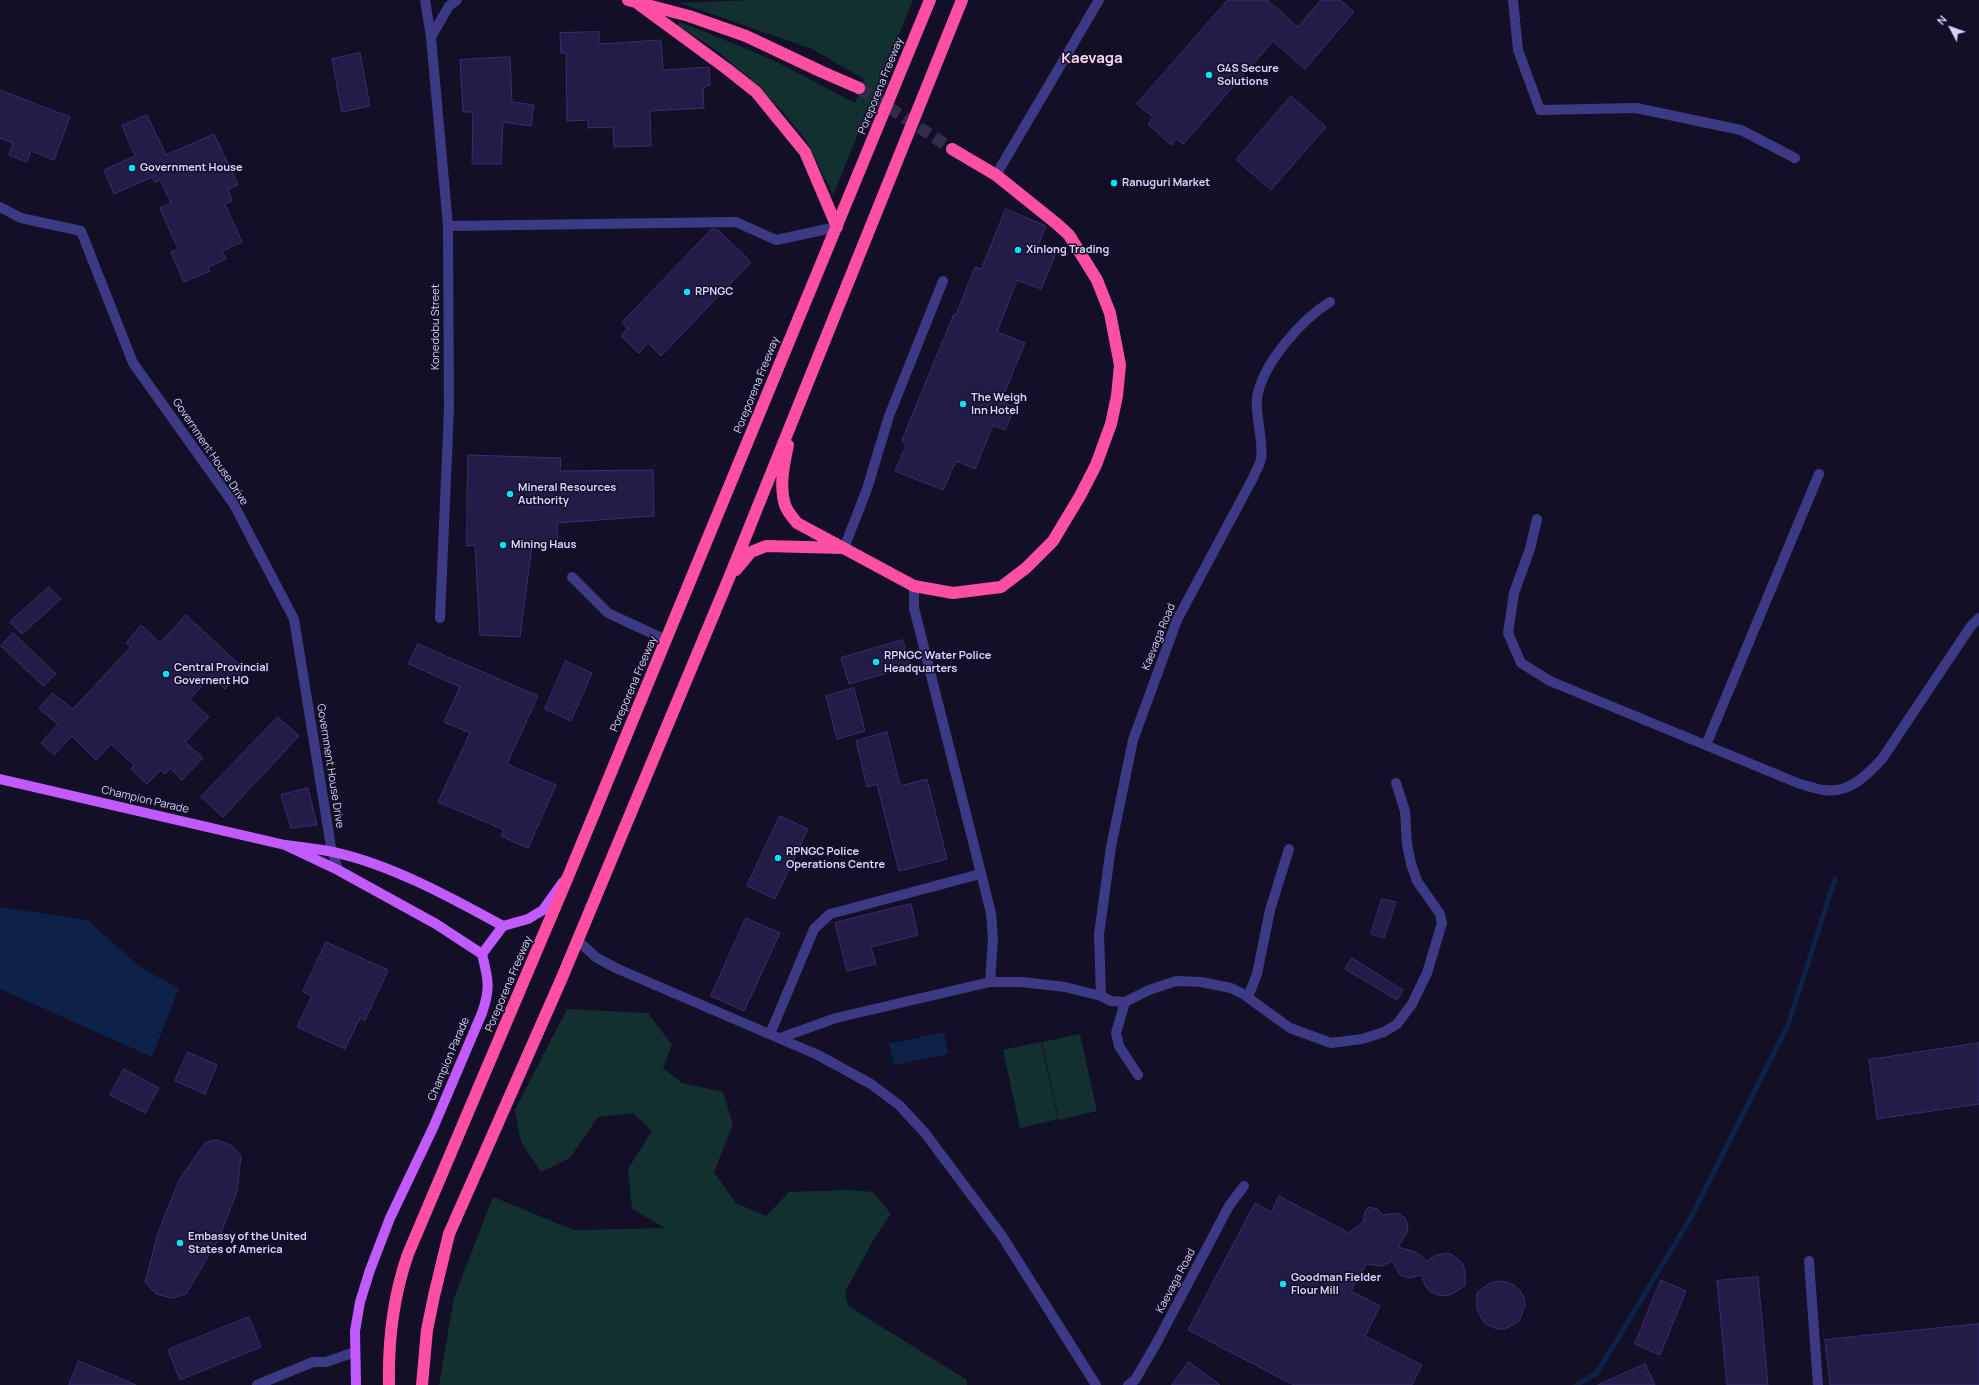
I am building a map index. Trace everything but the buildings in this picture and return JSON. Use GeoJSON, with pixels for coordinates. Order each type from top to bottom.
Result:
{"type":"FeatureCollection","features":[{"type":"Feature","properties":{"kind":"highway"},"geometry":{"type":"LineString","coordinates":[[632,2],[656,0]]}},
{"type":"Feature","properties":{"kind":"highway","name":"Poreporena Freeway"},"geometry":{"type":"LineString","coordinates":[[390,1385],[388,1356],[391,1327],[397,1290],[408,1254],[419,1232],[570,872],[930,0]]}},
{"type":"Feature","properties":{"kind":"highway"},"geometry":{"type":"LineString","coordinates":[[422,1385],[431,1310],[449,1234],[577,940],[729,578],[962,0]]}},
{"type":"Feature","properties":{"kind":"highway"},"geometry":{"type":"LineString","coordinates":[[632,2],[689,16],[746,36],[859,88]]}},
{"type":"Feature","properties":{"kind":"highway"},"geometry":{"type":"LineString","coordinates":[[632,2],[721,64],[756,92],[805,152],[837,227]]}},
{"type":"Feature","properties":{"kind":"highway"},"geometry":{"type":"LineString","coordinates":[[794,416],[782,477],[785,506],[797,523],[914,586],[953,593],[1001,587],[1026,568],[1053,541],[1080,496],[1096,465],[1111,424],[1116,403],[1120,365],[1110,313],[1096,280],[1069,235],[996,175],[952,149]]}},
{"type":"Feature","properties":{"kind":"highway"},"geometry":{"type":"LineString","coordinates":[[729,578],[751,552],[766,546],[844,548]]}},
{"type":"Feature","properties":{"kind":"main road","name":"Champion Parade"},"geometry":{"type":"LineString","coordinates":[[0,779],[285,845],[333,852],[386,869],[471,908],[503,926]]}},
{"type":"Feature","properties":{"kind":"main road","name":"Champion Parade"},"geometry":{"type":"LineString","coordinates":[[285,845],[338,870],[436,924],[482,954],[488,977],[489,993],[433,1128],[390,1218],[370,1270],[360,1302],[355,1330],[356,1385]]}},
{"type":"Feature","properties":{"kind":"main road"},"geometry":{"type":"LineString","coordinates":[[482,954],[503,926],[528,919],[543,910],[570,872]]}},
{"type":"Feature","properties":{"kind":"street","name":"Konedobu Street"},"geometry":{"type":"LineString","coordinates":[[425,0],[431,37],[448,226],[449,410],[440,618]]}},
{"type":"Feature","properties":{"kind":"street"},"geometry":{"type":"LineString","coordinates":[[431,37],[449,6],[456,0]]}},
{"type":"Feature","properties":{"kind":"street"},"geometry":{"type":"LineString","coordinates":[[996,175],[1099,0]]}},
{"type":"Feature","properties":{"kind":"street"},"geometry":{"type":"LineString","coordinates":[[1513,0],[1518,50],[1540,110],[1636,108],[1741,130],[1795,158]]}},
{"type":"Feature","properties":{"kind":"street","name":"Government House Drive"},"geometry":{"type":"LineString","coordinates":[[0,207],[21,218],[81,231],[134,363],[233,503],[294,620],[333,852],[338,870]]}},
{"type":"Feature","properties":{"kind":"street"},"geometry":{"type":"LineString","coordinates":[[448,226],[736,222],[776,240],[837,227]]}},
{"type":"Feature","properties":{"kind":"street"},"geometry":{"type":"LineString","coordinates":[[844,548],[867,489],[889,416],[943,281]]}},
{"type":"Feature","properties":{"kind":"street","name":"Kaevaga Road"},"geometry":{"type":"LineString","coordinates":[[1101,996],[1099,934],[1111,847],[1133,740],[1177,620],[1253,478],[1261,458],[1257,398],[1265,375],[1286,342],[1316,311],[1330,302]]}},
{"type":"Feature","properties":{"kind":"street"},"geometry":{"type":"LineString","coordinates":[[1706,745],[1820,474]]}},
{"type":"Feature","properties":{"kind":"street"},"geometry":{"type":"LineString","coordinates":[[1537,519],[1530,549],[1514,593],[1508,633],[1521,663],[1550,681],[1800,784],[1825,791],[1848,788],[1868,774],[1882,759],[1971,626],[1979,618]]}},
{"type":"Feature","properties":{"kind":"street"},"geometry":{"type":"LineString","coordinates":[[572,577],[608,613],[666,640]]}},
{"type":"Feature","properties":{"kind":"street"},"geometry":{"type":"LineString","coordinates":[[914,586],[914,608],[991,913],[993,939],[990,982]]}},
{"type":"Feature","properties":{"kind":"street"},"geometry":{"type":"LineString","coordinates":[[775,1036],[836,1018],[990,982],[1022,982],[1064,987],[1101,996],[1111,1002],[1125,1002],[1169,983],[1187,981],[1231,988],[1248,997],[1290,1028],[1331,1042],[1362,1039],[1384,1032],[1397,1024],[1412,1004],[1426,973],[1442,923],[1442,918],[1417,881],[1411,864],[1407,844],[1406,811],[1396,783]]}},
{"type":"Feature","properties":{"kind":"street"},"geometry":{"type":"LineString","coordinates":[[1248,997],[1257,974],[1270,910],[1289,850]]}},
{"type":"Feature","properties":{"kind":"street"},"geometry":{"type":"LineString","coordinates":[[775,1036],[814,929],[830,914],[980,874]]}},
{"type":"Feature","properties":{"kind":"street"},"geometry":{"type":"LineString","coordinates":[[577,940],[597,958],[618,969],[818,1055],[871,1084],[899,1105],[925,1133],[1002,1236],[1096,1385]]}},
{"type":"Feature","properties":{"kind":"street"},"geometry":{"type":"LineString","coordinates":[[1125,1002],[1116,1033],[1119,1046],[1138,1075]]}},
{"type":"Feature","properties":{"kind":"street","name":"Kaevaga Road"},"geometry":{"type":"LineString","coordinates":[[1128,1385],[1135,1380],[1156,1344],[1229,1206],[1244,1186]]}},
{"type":"Feature","properties":{"kind":"street"},"geometry":{"type":"LineString","coordinates":[[1809,1261],[1818,1385]]}},
{"type":"Feature","properties":{"kind":"street"},"geometry":{"type":"LineString","coordinates":[[257,1385],[313,1362],[326,1362],[356,1352]]}},
{"type":"Feature","properties":{"kind":"green space"},"geometry":{"type":"Polygon","coordinates":[[[750,0],[913,0],[833,195],[807,142],[783,112],[751,80],[716,50],[678,26],[678,22],[693,27],[773,60],[855,103],[864,79],[812,49],[680,3],[750,0]]]}},
{"type":"Feature","properties":{"kind":"green space"},"geometry":{"type":"Polygon","coordinates":[[[567,1009],[648,1013],[672,1045],[663,1068],[682,1083],[723,1092],[733,1124],[714,1172],[736,1203],[766,1216],[789,1192],[851,1190],[873,1192],[891,1214],[875,1237],[845,1292],[848,1306],[967,1380],[967,1385],[439,1385],[454,1298],[493,1197],[574,1230],[665,1228],[632,1209],[628,1169],[652,1131],[633,1113],[598,1117],[570,1158],[541,1172],[521,1142],[515,1110],[567,1009]]]}},
{"type":"Feature","properties":{"kind":"green space"},"geometry":{"type":"Polygon","coordinates":[[[1080,1034],[1097,1111],[1059,1120],[1042,1042],[1080,1034]]]}},
{"type":"Feature","properties":{"kind":"green space"},"geometry":{"type":"Polygon","coordinates":[[[1041,1042],[1058,1119],[1020,1128],[1003,1050],[1041,1042]]]}},
{"type":"Feature","properties":{"kind":"water"},"geometry":{"type":"Polygon","coordinates":[[[0,907],[87,920],[143,969],[179,988],[152,1057],[0,989],[0,907]]]}},
{"type":"Feature","properties":{"kind":"water"},"geometry":{"type":"Polygon","coordinates":[[[944,1032],[948,1054],[894,1065],[889,1044],[944,1032]]]}},
{"type":"Feature","properties":{"kind":"waterway"},"geometry":{"type":"LineString","coordinates":[[1576,1385],[1597,1373],[1690,1219],[1788,1025],[1835,879]]}},
{"type":"Feature","properties":{"kind":"tunnel"},"geometry":{"type":"LineString","coordinates":[[859,88],[952,149]]}},
{"type":"Feature","properties":{"kind":"place","name":"G4S Secure Solutions"},"geometry":{"type":"Point","coordinates":[1209,75]}},
{"type":"Feature","properties":{"kind":"place","name":"Government House"},"geometry":{"type":"Point","coordinates":[132,168]}},
{"type":"Feature","properties":{"kind":"place","name":"Ranuguri Market"},"geometry":{"type":"Point","coordinates":[1114,183]}},
{"type":"Feature","properties":{"kind":"place","name":"Xinlong Trading"},"geometry":{"type":"Point","coordinates":[1018,250]}},
{"type":"Feature","properties":{"kind":"place","name":"RPNGC"},"geometry":{"type":"Point","coordinates":[687,292]}},
{"type":"Feature","properties":{"kind":"place","name":"The Weigh Inn Hotel"},"geometry":{"type":"Point","coordinates":[963,404]}},
{"type":"Feature","properties":{"kind":"place","name":"Mineral Resources Authority"},"geometry":{"type":"Point","coordinates":[510,494]}},
{"type":"Feature","properties":{"kind":"place","name":"Mining Haus"},"geometry":{"type":"Point","coordinates":[503,545]}},
{"type":"Feature","properties":{"kind":"place","name":"RPNGC Water Police Headquarters"},"geometry":{"type":"Point","coordinates":[876,662]}},
{"type":"Feature","properties":{"kind":"place","name":"Central Provincial Governent HQ"},"geometry":{"type":"Point","coordinates":[166,674]}},
{"type":"Feature","properties":{"kind":"place","name":"RPNGC Police Operations Centre"},"geometry":{"type":"Point","coordinates":[778,858]}},
{"type":"Feature","properties":{"kind":"place","name":"Embassy of the United States of America"},"geometry":{"type":"Point","coordinates":[180,1243]}},
{"type":"Feature","properties":{"kind":"place","name":"Goodman Fielder Flour Mill"},"geometry":{"type":"Point","coordinates":[1283,1284]}},
{"type":"Feature","properties":{"kind":"district","name":"Kaevaga"},"geometry":{"type":"Point","coordinates":[1092,59]}}]}
